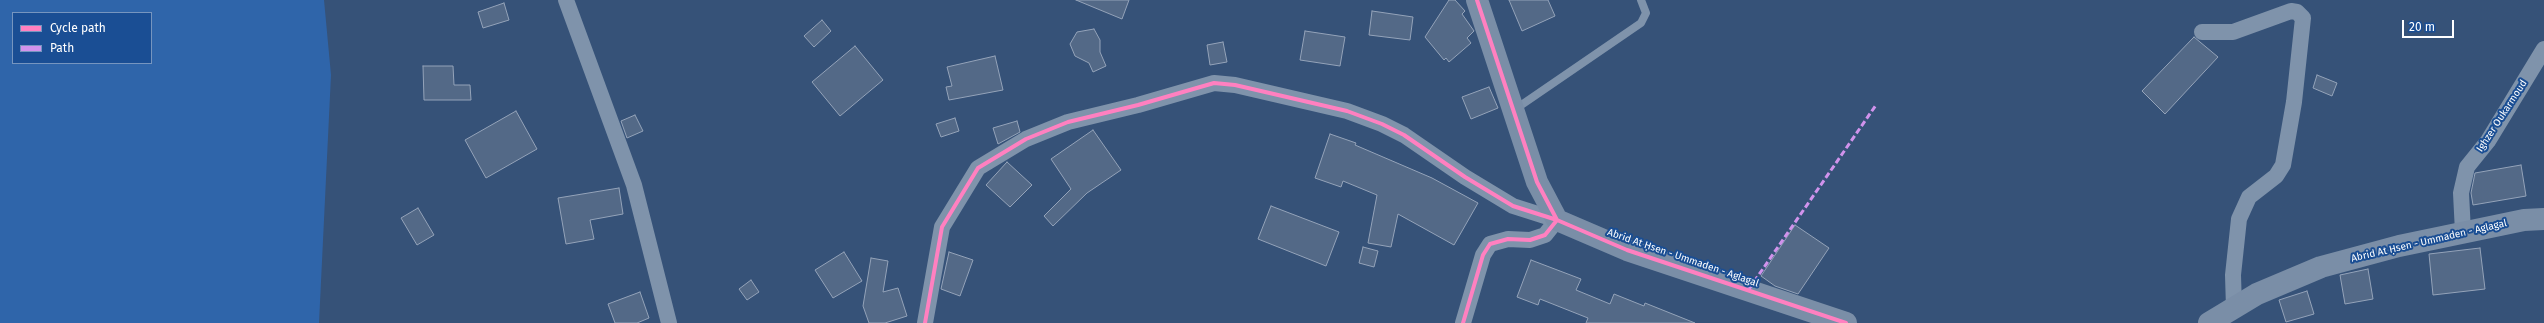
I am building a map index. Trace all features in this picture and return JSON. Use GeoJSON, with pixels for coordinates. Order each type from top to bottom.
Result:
{"type":"FeatureCollection","features":[{"type":"Feature","properties":{"kind":"street"},"geometry":{"type":"LineString","coordinates":[[566,0],[634,185],[669,323]]}},
{"type":"Feature","properties":{"kind":"street"},"geometry":{"type":"LineString","coordinates":[[1477,0],[1538,182],[1557,220]]}},
{"type":"Feature","properties":{"kind":"street"},"geometry":{"type":"LineString","coordinates":[[2202,32],[2233,32],[2291,11],[2297,12],[2303,18],[2294,102],[2283,165],[2276,176],[2249,197],[2239,219],[2233,275],[2234,308]]}},
{"type":"Feature","properties":{"kind":"street","name":"Ighzer Oukarmoud"},"geometry":{"type":"LineString","coordinates":[[2463,232],[2461,193],[2467,166],[2488,141],[2544,49]]}},
{"type":"Feature","properties":{"kind":"street"},"geometry":{"type":"LineString","coordinates":[[925,323],[942,227],[978,168],[1026,139],[1068,122],[1138,105],[1214,83],[1235,85],[1347,111],[1382,124],[1404,136],[1465,177],[1513,206],[1557,220]]}},
{"type":"Feature","properties":{"kind":"street","name":"Abrid At Ḥsen - Ummaden - Aglagal"},"geometry":{"type":"LineString","coordinates":[[2209,323],[2257,294],[2321,267],[2399,246],[2463,232],[2524,220],[2544,219]]}},
{"type":"Feature","properties":{"kind":"street"},"geometry":{"type":"LineString","coordinates":[[1462,323],[1483,255],[1490,244],[1508,239],[1530,240],[1545,235],[1557,220]]}},
{"type":"Feature","properties":{"kind":"street","name":"Abrid At Ḥsen - Ummaden - Aglagal"},"geometry":{"type":"LineString","coordinates":[[1557,220],[1627,250],[1846,323]]}},
{"type":"Feature","properties":{"kind":"lane"},"geometry":{"type":"LineString","coordinates":[[1514,110],[1641,23],[1646,13],[1641,0]]}},
{"type":"Feature","properties":{"kind":"shaded area"},"geometry":{"type":"Polygon","coordinates":[[[0,0],[324,0],[331,75],[319,323],[0,323],[0,0]]]}},
{"type":"Feature","properties":{"kind":"building"},"geometry":{"type":"Polygon","coordinates":[[[1076,0],[1129,0],[1122,19],[1076,0]]]}},
{"type":"Feature","properties":{"kind":"building"},"geometry":{"type":"Polygon","coordinates":[[[1449,0],[1455,0],[1465,11],[1462,14],[1474,31],[1467,38],[1471,43],[1449,62],[1446,58],[1444,60],[1425,37],[1449,0]]]}},
{"type":"Feature","properties":{"kind":"building"},"geometry":{"type":"Polygon","coordinates":[[[1509,0],[1548,0],[1555,16],[1522,31],[1509,0]]]}},
{"type":"Feature","properties":{"kind":"building"},"geometry":{"type":"Polygon","coordinates":[[[504,3],[509,20],[483,28],[478,12],[504,3]]]}},
{"type":"Feature","properties":{"kind":"building"},"geometry":{"type":"Polygon","coordinates":[[[1372,11],[1413,17],[1410,40],[1369,35],[1372,11]]]}},
{"type":"Feature","properties":{"kind":"building"},"geometry":{"type":"Polygon","coordinates":[[[822,20],[831,31],[814,47],[804,36],[822,20]]]}},
{"type":"Feature","properties":{"kind":"building"},"geometry":{"type":"Polygon","coordinates":[[[1094,29],[1100,40],[1100,52],[1106,66],[1093,72],[1089,63],[1075,56],[1070,44],[1077,32],[1094,29]]]}},
{"type":"Feature","properties":{"kind":"building"},"geometry":{"type":"Polygon","coordinates":[[[1305,31],[1345,37],[1340,66],[1300,60],[1305,31]]]}},
{"type":"Feature","properties":{"kind":"building"},"geometry":{"type":"Polygon","coordinates":[[[2194,37],[2218,57],[2165,114],[2142,91],[2194,37]]]}},
{"type":"Feature","properties":{"kind":"building"},"geometry":{"type":"Polygon","coordinates":[[[1223,42],[1227,62],[1210,65],[1207,45],[1223,42]]]}},
{"type":"Feature","properties":{"kind":"building"},"geometry":{"type":"Polygon","coordinates":[[[855,46],[883,80],[840,116],[812,82],[855,46]]]}},
{"type":"Feature","properties":{"kind":"building"},"geometry":{"type":"Polygon","coordinates":[[[995,56],[1003,90],[949,100],[946,87],[952,86],[947,67],[995,56]]]}},
{"type":"Feature","properties":{"kind":"building"},"geometry":{"type":"Polygon","coordinates":[[[423,66],[453,66],[454,85],[470,85],[471,100],[424,100],[423,66]]]}},
{"type":"Feature","properties":{"kind":"building"},"geometry":{"type":"Polygon","coordinates":[[[2317,75],[2337,83],[2332,96],[2313,88],[2317,75]]]}},
{"type":"Feature","properties":{"kind":"building"},"geometry":{"type":"Polygon","coordinates":[[[1489,87],[1498,108],[1471,119],[1462,97],[1489,87]]]}},
{"type":"Feature","properties":{"kind":"building"},"geometry":{"type":"Polygon","coordinates":[[[516,111],[537,149],[486,178],[465,140],[516,111]]]}},
{"type":"Feature","properties":{"kind":"building"},"geometry":{"type":"Polygon","coordinates":[[[635,115],[643,131],[627,138],[621,121],[635,115]]]}},
{"type":"Feature","properties":{"kind":"building"},"geometry":{"type":"Polygon","coordinates":[[[955,118],[959,131],[941,137],[936,124],[955,118]]]}},
{"type":"Feature","properties":{"kind":"building"},"geometry":{"type":"Polygon","coordinates":[[[1017,121],[1020,132],[998,144],[993,128],[1017,121]]]}},
{"type":"Feature","properties":{"kind":"building"},"geometry":{"type":"Polygon","coordinates":[[[1093,130],[1121,170],[1087,193],[1053,226],[1044,216],[1071,189],[1051,159],[1093,130]]]}},
{"type":"Feature","properties":{"kind":"building"},"geometry":{"type":"Polygon","coordinates":[[[1330,134],[1356,143],[1355,145],[1432,178],[1478,203],[1454,245],[1398,214],[1391,247],[1368,243],[1377,195],[1343,181],[1341,187],[1315,178],[1330,134]]]}},
{"type":"Feature","properties":{"kind":"building"},"geometry":{"type":"Polygon","coordinates":[[[1007,162],[1032,185],[1010,207],[986,185],[1007,162]]]}},
{"type":"Feature","properties":{"kind":"building"},"geometry":{"type":"Polygon","coordinates":[[[2521,165],[2526,196],[2473,205],[2471,193],[2475,173],[2521,165]]]}},
{"type":"Feature","properties":{"kind":"building"},"geometry":{"type":"Polygon","coordinates":[[[619,188],[623,214],[590,220],[594,239],[566,244],[558,198],[619,188]]]}},
{"type":"Feature","properties":{"kind":"building"},"geometry":{"type":"Polygon","coordinates":[[[1271,206],[1339,232],[1326,266],[1258,239],[1271,206]]]}},
{"type":"Feature","properties":{"kind":"building"},"geometry":{"type":"Polygon","coordinates":[[[418,208],[434,235],[417,245],[401,218],[418,208]]]}},
{"type":"Feature","properties":{"kind":"building"},"geometry":{"type":"Polygon","coordinates":[[[1795,225],[1829,248],[1798,294],[1775,286],[1761,276],[1795,225]]]}},
{"type":"Feature","properties":{"kind":"building"},"geometry":{"type":"Polygon","coordinates":[[[1363,247],[1378,251],[1374,267],[1359,263],[1363,247]]]}},
{"type":"Feature","properties":{"kind":"building"},"geometry":{"type":"Polygon","coordinates":[[[2480,248],[2485,289],[2433,295],[2429,254],[2480,248]]]}},
{"type":"Feature","properties":{"kind":"building"},"geometry":{"type":"Polygon","coordinates":[[[844,252],[862,281],[833,298],[815,270],[844,252]]]}},
{"type":"Feature","properties":{"kind":"building"},"geometry":{"type":"Polygon","coordinates":[[[949,252],[973,260],[960,296],[941,289],[949,252]]]}},
{"type":"Feature","properties":{"kind":"building"},"geometry":{"type":"Polygon","coordinates":[[[871,258],[888,261],[883,292],[898,288],[907,316],[885,323],[869,323],[863,306],[871,258]]]}},
{"type":"Feature","properties":{"kind":"building"},"geometry":{"type":"Polygon","coordinates":[[[1531,260],[1581,279],[1576,290],[1610,304],[1614,294],[1644,306],[1645,303],[1695,323],[1586,323],[1588,318],[1540,299],[1538,305],[1517,297],[1531,260]]]}},
{"type":"Feature","properties":{"kind":"building"},"geometry":{"type":"Polygon","coordinates":[[[2368,269],[2373,299],[2345,304],[2340,275],[2368,269]]]}},
{"type":"Feature","properties":{"kind":"building"},"geometry":{"type":"Polygon","coordinates":[[[751,280],[759,292],[747,300],[739,289],[751,280]]]}},
{"type":"Feature","properties":{"kind":"building"},"geometry":{"type":"Polygon","coordinates":[[[2307,291],[2314,314],[2286,322],[2279,300],[2307,291]]]}},
{"type":"Feature","properties":{"kind":"building"},"geometry":{"type":"Polygon","coordinates":[[[640,292],[649,318],[637,323],[615,323],[608,304],[640,292]]]}},
{"type":"Feature","properties":{"kind":"marked path"},"geometry":{"type":"LineString","coordinates":[[1749,289],[1876,105]]}},
{"type":"Feature","properties":{"kind":"cycle path"},"geometry":{"type":"LineString","coordinates":[[1477,0],[1537,182],[1557,220],[1627,250],[1846,323]]}},
{"type":"Feature","properties":{"kind":"cycle path"},"geometry":{"type":"LineString","coordinates":[[925,323],[942,227],[978,168],[1026,139],[1068,122],[1138,105],[1214,83],[1235,85],[1347,111],[1382,124],[1404,135],[1465,177],[1513,206],[1557,220],[1545,235],[1530,240],[1508,239],[1490,244],[1483,255],[1463,323]]}}]}
